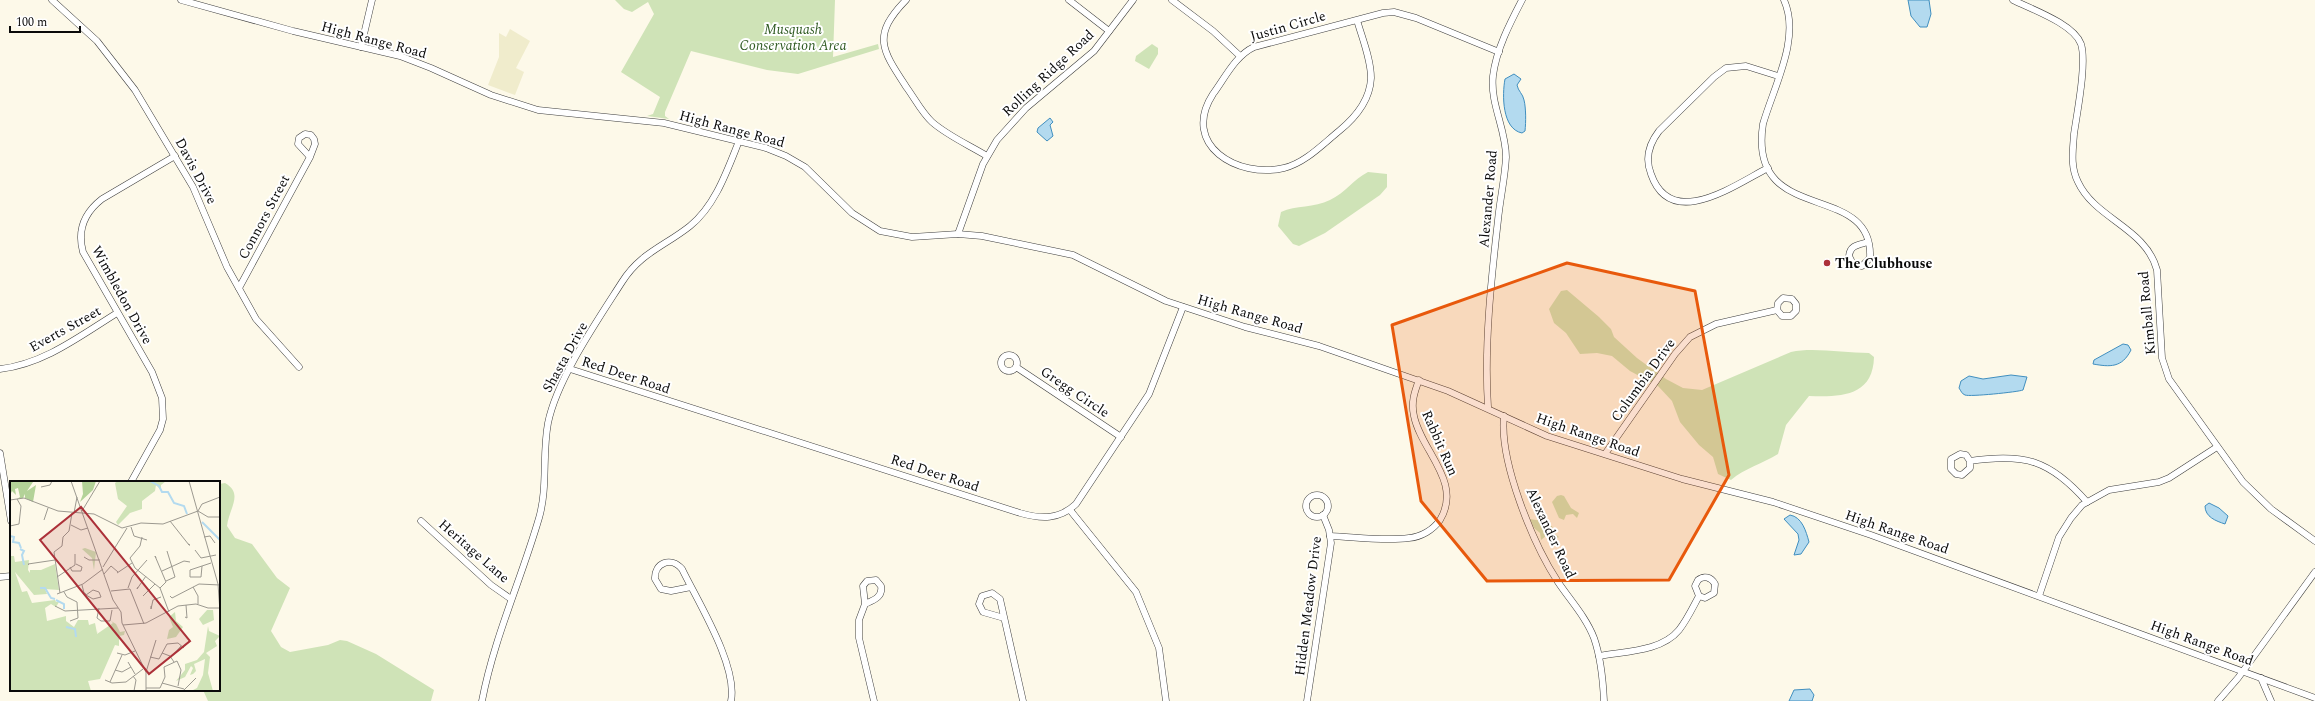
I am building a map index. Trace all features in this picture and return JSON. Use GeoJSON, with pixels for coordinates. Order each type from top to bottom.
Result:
{"type":"FeatureCollection","features":[{"type":"Feature","properties":{"kind":"street","name":"Davis Drive"},"geometry":{"type":"LineString","coordinates":[[52,0],[97,41],[119,67],[175,156],[196,193],[225,262],[256,319],[299,367]]}},
{"type":"Feature","properties":{"kind":"street","name":"High Range Road"},"geometry":{"type":"LineString","coordinates":[[181,0],[293,31],[416,61],[491,95],[538,110],[652,121],[771,150],[796,161],[822,182],[856,217],[880,231],[924,238],[958,234],[993,238],[1073,255],[1146,292],[1183,307],[1245,327],[1319,346],[1419,380],[1488,407],[1547,436],[1682,479],[1802,512],[2039,596],[2315,698]]}},
{"type":"Feature","properties":{"kind":"street"},"geometry":{"type":"LineString","coordinates":[[361,47],[372,0]]}},
{"type":"Feature","properties":{"kind":"street"},"geometry":{"type":"LineString","coordinates":[[906,0],[888,20],[884,31],[884,43],[888,59],[924,114],[933,123],[987,156]]}},
{"type":"Feature","properties":{"kind":"street"},"geometry":{"type":"LineString","coordinates":[[1069,0],[1109,31]]}},
{"type":"Feature","properties":{"kind":"street","name":"Rolling Ridge Road"},"geometry":{"type":"LineString","coordinates":[[958,234],[987,156],[1003,131],[1019,115],[1094,51],[1133,0]]}},
{"type":"Feature","properties":{"kind":"street"},"geometry":{"type":"LineString","coordinates":[[1172,0],[1213,32],[1240,56]]}},
{"type":"Feature","properties":{"kind":"street","name":"Alexander Road"},"geometry":{"type":"LineString","coordinates":[[1488,407],[1488,338],[1498,220],[1506,158],[1504,136],[1493,89],[1493,76],[1499,52],[1522,0]]}},
{"type":"Feature","properties":{"kind":"street"},"geometry":{"type":"LineString","coordinates":[[1784,0],[1787,9],[1790,31],[1762,134],[1763,155],[1768,168],[1775,179],[1790,192],[1850,215],[1863,229],[1868,242]]}},
{"type":"Feature","properties":{"kind":"street","name":"Kimball Road"},"geometry":{"type":"LineString","coordinates":[[2013,0],[2064,25],[2080,43],[2082,67],[2073,149],[2075,176],[2080,186],[2094,204],[2133,234],[2151,255],[2157,270],[2163,364],[2174,389],[2239,478],[2270,509],[2315,541]]}},
{"type":"Feature","properties":{"kind":"street","name":"Justin Circle"},"geometry":{"type":"LineString","coordinates":[[1357,20],[1370,70],[1370,89],[1366,99],[1348,123],[1311,153],[1285,168],[1264,170],[1238,166],[1222,158],[1212,148],[1207,138],[1204,122],[1207,106],[1240,56],[1254,47],[1383,13],[1400,13],[1499,52]]}},
{"type":"Feature","properties":{"kind":"street"},"geometry":{"type":"LineString","coordinates":[[1768,168],[1709,199],[1687,202],[1671,198],[1658,187],[1650,173],[1648,156],[1650,146],[1659,131],[1720,72],[1739,66],[1778,76]]}},
{"type":"Feature","properties":{"kind":"street","name":"Shasta Drive"},"geometry":{"type":"LineString","coordinates":[[482,701],[489,669],[541,509],[547,435],[557,392],[631,269],[651,251],[688,227],[704,212],[720,183],[739,141]]}},
{"type":"Feature","properties":{"kind":"street","name":"Wimbledon Drive"},"geometry":{"type":"LineString","coordinates":[[132,481],[156,440],[162,425],[163,408],[157,382],[83,252],[80,242],[81,225],[92,206],[175,156]]}},
{"type":"Feature","properties":{"kind":"street","name":"Connors Street"},"geometry":{"type":"LineString","coordinates":[[239,288],[310,157]]}},
{"type":"Feature","properties":{"kind":"street","name":"Red Deer Road"},"geometry":{"type":"LineString","coordinates":[[570,369],[1020,513],[1046,518],[1063,514],[1070,510],[1083,495],[1121,437],[1154,385],[1183,307]]}},
{"type":"Feature","properties":{"kind":"street","name":"Columbia Drive"},"geometry":{"type":"LineString","coordinates":[[1605,454],[1653,385],[1685,343],[1702,329],[1723,322],[1777,310]]}},
{"type":"Feature","properties":{"kind":"street","name":"Everts Street"},"geometry":{"type":"LineString","coordinates":[[0,369],[29,363],[54,352],[117,313]]}},
{"type":"Feature","properties":{"kind":"street","name":"Gregg Circle"},"geometry":{"type":"LineString","coordinates":[[1016,367],[1121,437]]}},
{"type":"Feature","properties":{"kind":"street","name":"Rabbit Run"},"geometry":{"type":"LineString","coordinates":[[1330,536],[1410,538],[1426,533],[1441,518],[1447,503],[1446,486],[1416,424],[1413,411],[1413,398],[1419,380]]}},
{"type":"Feature","properties":{"kind":"street","name":"Alexander Road"},"geometry":{"type":"LineString","coordinates":[[1504,416],[1503,439],[1517,493],[1554,575],[1592,633],[1599,656],[1604,701]]}},
{"type":"Feature","properties":{"kind":"street"},"geometry":{"type":"LineString","coordinates":[[2039,596],[2064,526],[2087,502],[2109,490],[2159,482],[2169,478],[2216,446]]}},
{"type":"Feature","properties":{"kind":"street"},"geometry":{"type":"LineString","coordinates":[[0,452],[10,515]]}},
{"type":"Feature","properties":{"kind":"street"},"geometry":{"type":"LineString","coordinates":[[1970,461],[1994,458],[2027,461],[2043,465],[2062,476],[2087,502]]}},
{"type":"Feature","properties":{"kind":"street"},"geometry":{"type":"LineString","coordinates":[[1070,510],[1136,592],[1158,648],[1162,683],[1166,701]]}},
{"type":"Feature","properties":{"kind":"street","name":"Hidden Meadow Drive"},"geometry":{"type":"LineString","coordinates":[[1307,701],[1330,536],[1323,515]]}},
{"type":"Feature","properties":{"kind":"street","name":"Heritage Lane"},"geometry":{"type":"LineString","coordinates":[[422,521],[491,585],[511,599]]}},
{"type":"Feature","properties":{"kind":"street"},"geometry":{"type":"LineString","coordinates":[[691,587],[670,591],[661,589],[655,581],[656,570],[665,562],[677,564],[682,569],[691,587],[726,658],[732,685],[731,701]]}},
{"type":"Feature","properties":{"kind":"street"},"geometry":{"type":"LineString","coordinates":[[0,578],[10,576]]}},
{"type":"Feature","properties":{"kind":"street"},"geometry":{"type":"LineString","coordinates":[[2218,701],[2243,671],[2314,576]]}},
{"type":"Feature","properties":{"kind":"street"},"geometry":{"type":"LineString","coordinates":[[1004,618],[983,612],[979,604],[982,596],[988,593],[997,595],[1000,600],[1023,701]]}},
{"type":"Feature","properties":{"kind":"street"},"geometry":{"type":"LineString","coordinates":[[1599,656],[1651,647],[1666,641],[1681,627],[1699,596]]}},
{"type":"Feature","properties":{"kind":"street"},"geometry":{"type":"LineString","coordinates":[[865,604],[859,620],[858,635],[874,701]]}},
{"type":"Feature","properties":{"kind":"street"},"geometry":{"type":"LineString","coordinates":[[2261,678],[2271,701]]}},
{"type":"Feature","properties":{"kind":"highlighted area"},"geometry":{"type":"Polygon","coordinates":[[[1567,263],[1695,291],[1729,475],[1669,580],[1487,581],[1421,501],[1392,325],[1567,263]]]}},
{"type":"Feature","properties":{"kind":"shaded area"},"geometry":{"type":"Polygon","coordinates":[[[510,29],[530,41],[516,68],[524,72],[515,95],[488,85],[499,57],[499,33],[506,37],[510,29]]]}},
{"type":"Feature","properties":{"kind":"green space","name":"Musquash Conservation Area"},"geometry":{"type":"Polygon","coordinates":[[[615,0],[835,0],[833,57],[878,44],[879,49],[798,74],[767,70],[691,51],[665,112],[665,116],[669,119],[647,116],[653,114],[660,97],[621,72],[654,14],[648,2],[632,12],[624,9],[615,0]]]}},
{"type":"Feature","properties":{"kind":"green space"},"geometry":{"type":"Polygon","coordinates":[[[1152,44],[1158,48],[1158,54],[1149,69],[1135,61],[1136,56],[1152,44]]]}},
{"type":"Feature","properties":{"kind":"green space"},"geometry":{"type":"Polygon","coordinates":[[[1368,172],[1387,174],[1387,187],[1380,195],[1325,233],[1299,246],[1293,244],[1278,226],[1281,212],[1293,208],[1324,203],[1340,194],[1358,178],[1368,172]]]}},
{"type":"Feature","properties":{"kind":"green space"},"geometry":{"type":"Polygon","coordinates":[[[1567,290],[1599,317],[1611,329],[1614,337],[1637,358],[1666,379],[1683,388],[1702,390],[1791,352],[1809,350],[1869,353],[1874,357],[1872,370],[1868,380],[1853,392],[1832,396],[1809,396],[1786,425],[1778,454],[1742,472],[1731,480],[1718,474],[1713,457],[1699,445],[1680,422],[1672,401],[1658,386],[1630,371],[1612,356],[1597,353],[1580,354],[1566,333],[1554,323],[1549,309],[1561,291],[1567,290]]]}},
{"type":"Feature","properties":{"kind":"green space"},"geometry":{"type":"Polygon","coordinates":[[[225,483],[231,487],[234,492],[234,502],[227,526],[235,538],[252,544],[277,578],[290,588],[271,631],[281,647],[290,652],[328,645],[340,640],[347,641],[376,654],[434,690],[431,701],[208,701],[203,691],[220,691],[220,484],[225,483]]]}},
{"type":"Feature","properties":{"kind":"green space"},"geometry":{"type":"Polygon","coordinates":[[[1557,496],[1564,496],[1571,508],[1579,513],[1577,518],[1573,514],[1566,515],[1564,520],[1559,518],[1552,502],[1557,496]]]}},
{"type":"Feature","properties":{"kind":"green space"},"geometry":{"type":"Polygon","coordinates":[[[1530,519],[1542,521],[1547,526],[1552,526],[1554,533],[1559,537],[1554,540],[1552,537],[1546,536],[1541,540],[1540,533],[1534,528],[1530,519]]]}},
{"type":"Feature","properties":{"kind":"water"},"geometry":{"type":"Polygon","coordinates":[[[1908,0],[1929,0],[1931,14],[1927,27],[1920,27],[1911,16],[1908,0]]]}},
{"type":"Feature","properties":{"kind":"water"},"geometry":{"type":"Polygon","coordinates":[[[1514,74],[1521,79],[1517,85],[1525,103],[1525,131],[1522,133],[1515,130],[1510,125],[1505,110],[1505,79],[1514,74]]]}},
{"type":"Feature","properties":{"kind":"water"},"geometry":{"type":"Polygon","coordinates":[[[1050,118],[1053,122],[1050,125],[1053,136],[1047,141],[1037,132],[1038,128],[1050,118]]]}},
{"type":"Feature","properties":{"kind":"water"},"geometry":{"type":"Polygon","coordinates":[[[2123,344],[2128,345],[2131,350],[2120,363],[2110,366],[2093,364],[2094,360],[2123,344]]]}},
{"type":"Feature","properties":{"kind":"water"},"geometry":{"type":"Polygon","coordinates":[[[2011,375],[2027,377],[2023,390],[1994,394],[1965,395],[1959,388],[1961,381],[1969,376],[1983,379],[2011,375]]]}},
{"type":"Feature","properties":{"kind":"water"},"geometry":{"type":"Polygon","coordinates":[[[2209,503],[2219,508],[2228,516],[2225,524],[2209,516],[2205,510],[2205,506],[2209,503]]]}},
{"type":"Feature","properties":{"kind":"water"},"geometry":{"type":"Polygon","coordinates":[[[1790,515],[1798,519],[1805,529],[1808,538],[1809,542],[1801,554],[1794,555],[1799,540],[1798,534],[1784,519],[1790,515]]]}},
{"type":"Feature","properties":{"kind":"water"},"geometry":{"type":"Polygon","coordinates":[[[1810,689],[1814,695],[1812,701],[1789,701],[1794,690],[1810,689]]]}},
{"type":"Feature","properties":{"kind":"place","name":"The Clubhouse"},"geometry":{"type":"Point","coordinates":[1827,263]}}]}
